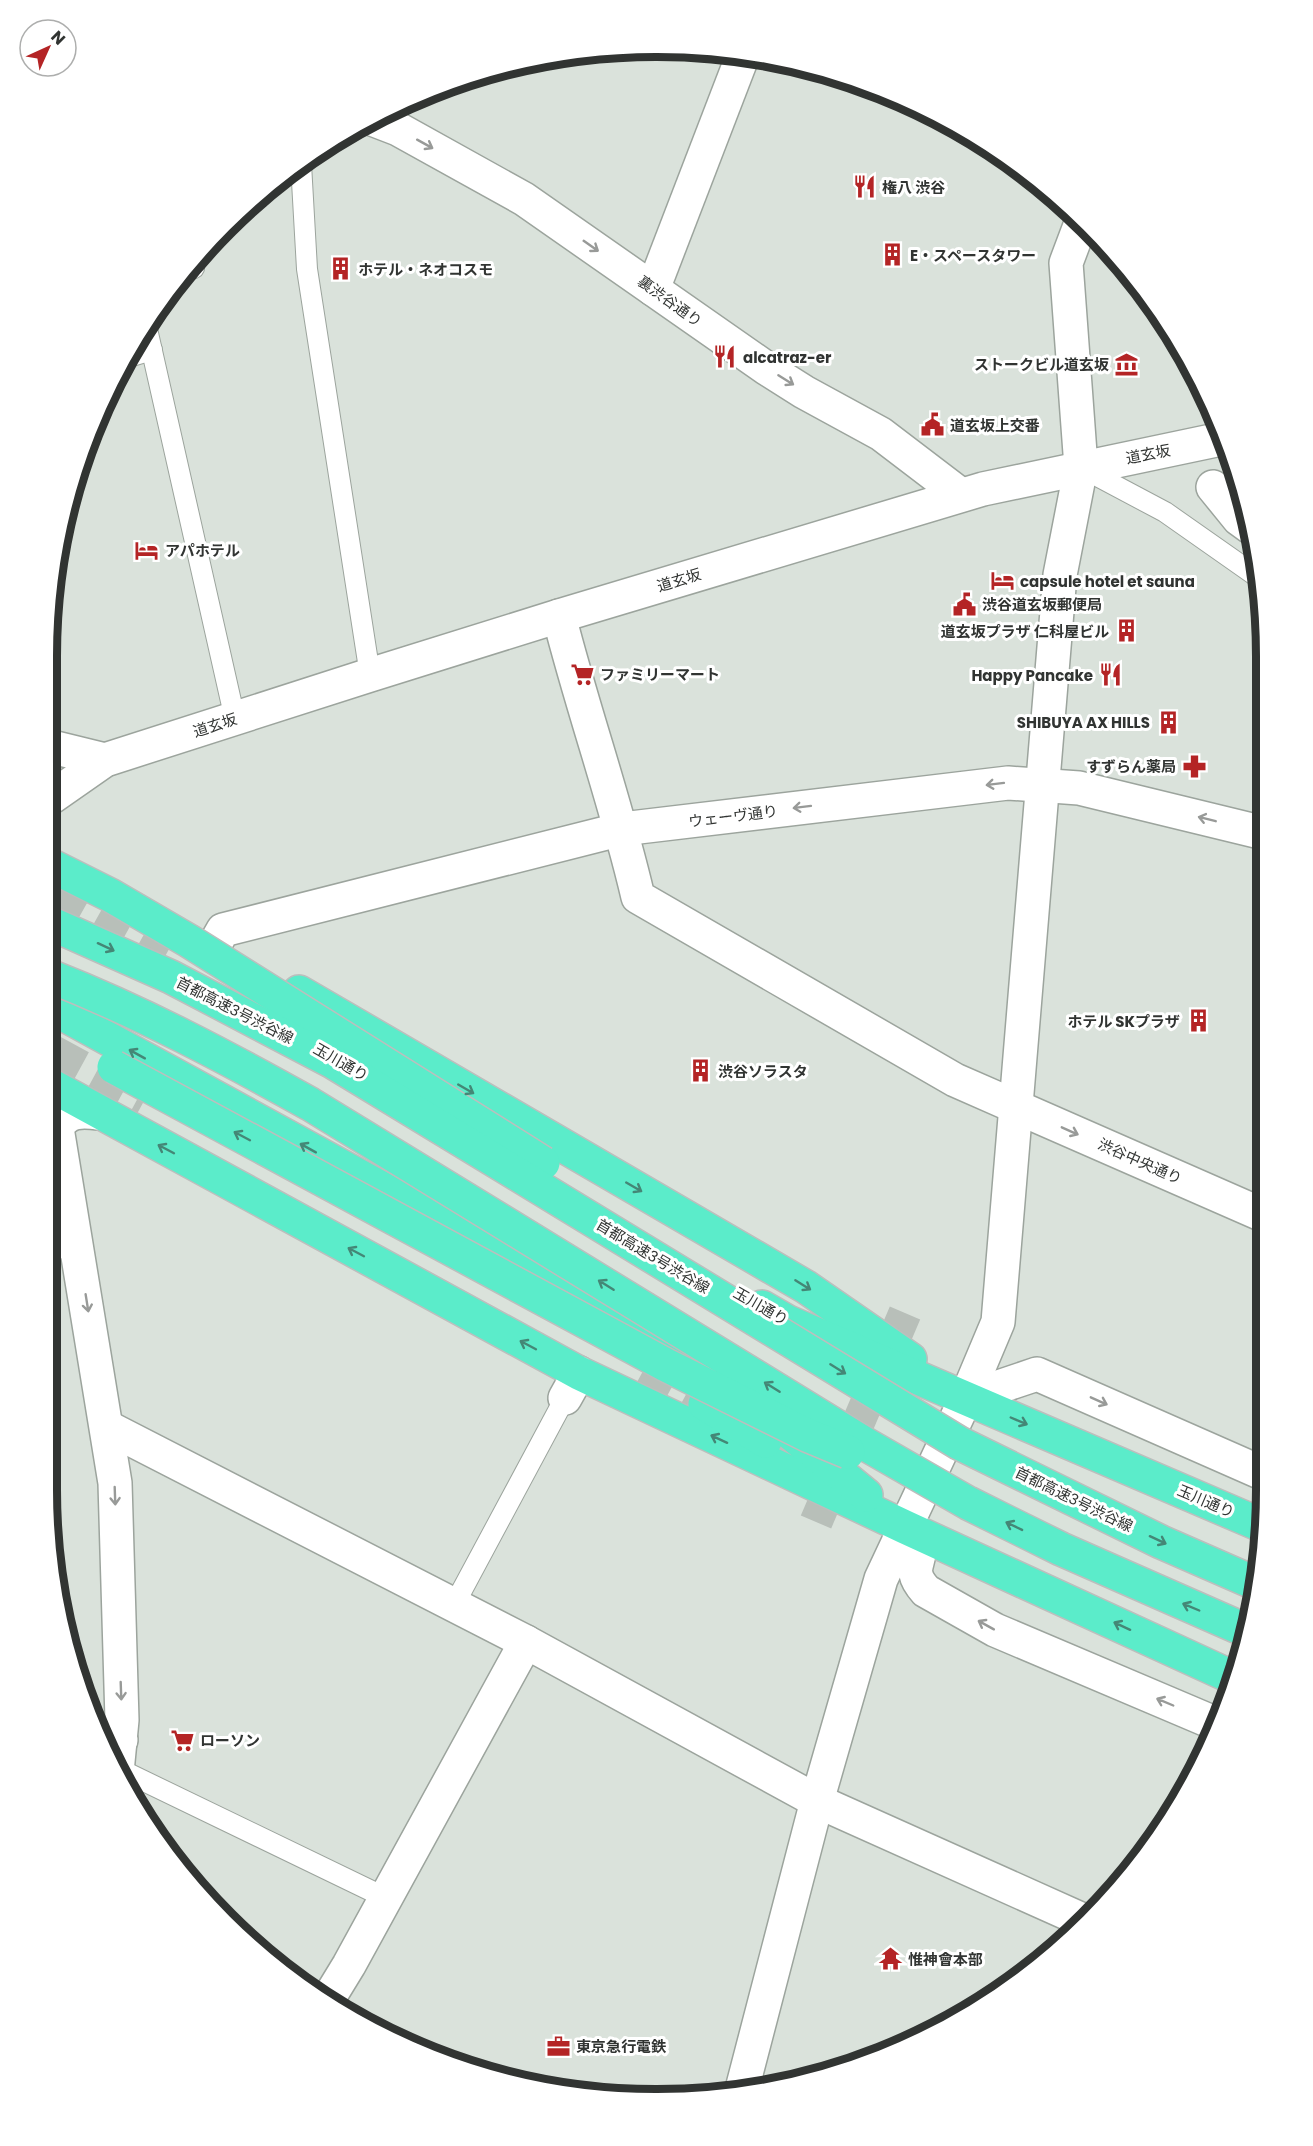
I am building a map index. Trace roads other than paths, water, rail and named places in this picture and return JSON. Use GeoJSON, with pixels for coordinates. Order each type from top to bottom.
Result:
{"type":"FeatureCollection","features":[{"type":"Feature","properties":{"kind":"highway"},"geometry":{"type":"LineString","coordinates":[[57,853],[806,1287],[966,1398]]}},
{"type":"Feature","properties":{"kind":"highway"},"geometry":{"type":"LineString","coordinates":[[57,868],[110,895],[189,940],[614,1208],[792,1340]]}},
{"type":"Feature","properties":{"kind":"highway","name":"首都高速3号渋谷線"},"geometry":{"type":"LineString","coordinates":[[57,926],[171,977],[333,1062],[959,1443],[1161,1542],[1249,1580]]}},
{"type":"Feature","properties":{"kind":"highway","name":"玉川通り"},"geometry":{"type":"LineString","coordinates":[[195,978],[788,1322],[1255,1522]]}},
{"type":"Feature","properties":{"kind":"highway"},"geometry":{"type":"LineString","coordinates":[[57,979],[150,1020],[232,1060],[310,1104],[867,1444],[968,1503]]}},
{"type":"Feature","properties":{"kind":"highway"},"geometry":{"type":"LineString","coordinates":[[57,1011],[716,1371],[905,1527]]}},
{"type":"Feature","properties":{"kind":"highway"},"geometry":{"type":"LineString","coordinates":[[57,1037],[666,1365],[807,1435],[968,1503],[1071,1553],[1240,1628]]}},
{"type":"Feature","properties":{"kind":"highway"},"geometry":{"type":"LineString","coordinates":[[57,1089],[572,1386],[905,1527],[1226,1674]]}},
{"type":"Feature","properties":{"kind":"highway"},"geometry":{"type":"LineString","coordinates":[[705,1404],[905,1527]]}},
{"type":"Feature","properties":{"kind":"street"},"geometry":{"type":"LineString","coordinates":[[653,289],[740,63]]}},
{"type":"Feature","properties":{"kind":"street","name":"裏渋谷通り"},"geometry":{"type":"LineString","coordinates":[[383,123],[398,129],[524,199],[785,380],[881,434],[961,495]]}},
{"type":"Feature","properties":{"kind":"street"},"geometry":{"type":"LineString","coordinates":[[744,2082],[817,1801],[880,1579],[966,1398],[998,1322],[1060,575],[1082,467],[1066,262],[1078,231]]}},
{"type":"Feature","properties":{"kind":"street","name":"道玄坂"},"geometry":{"type":"LineString","coordinates":[[105,760],[560,616],[961,495],[1082,467],[1215,440]]}},
{"type":"Feature","properties":{"kind":"street"},"geometry":{"type":"LineString","coordinates":[[1213,487],[1240,520]]}},
{"type":"Feature","properties":{"kind":"street","name":"渋谷中央通り"},"geometry":{"type":"LineString","coordinates":[[560,616],[571,662],[622,829],[638,897],[955,1080],[1256,1212]]}},
{"type":"Feature","properties":{"kind":"street"},"geometry":{"type":"LineString","coordinates":[[57,748],[105,760]]}},
{"type":"Feature","properties":{"kind":"street"},"geometry":{"type":"LineString","coordinates":[[57,793],[105,760]]}},
{"type":"Feature","properties":{"kind":"street","name":"ウェーヴ通り"},"geometry":{"type":"LineString","coordinates":[[215,944],[224,930],[622,829],[1008,783],[1079,788],[1256,831]]}},
{"type":"Feature","properties":{"kind":"street"},"geometry":{"type":"LineString","coordinates":[[99,1113],[81,1111],[69,1114],[61,1120],[57,1128],[64,1248],[107,1427],[115,1482],[114,1744]]}},
{"type":"Feature","properties":{"kind":"street"},"geometry":{"type":"LineString","coordinates":[[966,1398],[1037,1374],[1256,1470]]}},
{"type":"Feature","properties":{"kind":"street"},"geometry":{"type":"LineString","coordinates":[[107,1427],[525,1642],[817,1801],[1076,1917]]}},
{"type":"Feature","properties":{"kind":"street"},"geometry":{"type":"LineString","coordinates":[[905,1527],[917,1540],[919,1552],[915,1574],[918,1582],[926,1591],[995,1630],[1209,1721]]}},
{"type":"Feature","properties":{"kind":"street"},"geometry":{"type":"LineString","coordinates":[[331,1993],[386,1898],[525,1642]]}},
{"type":"Feature","properties":{"kind":"lane"},"geometry":{"type":"LineString","coordinates":[[302,174],[307,269],[370,675]]}},
{"type":"Feature","properties":{"kind":"lane"},"geometry":{"type":"LineString","coordinates":[[149,338],[235,718]]}},
{"type":"Feature","properties":{"kind":"lane"},"geometry":{"type":"LineString","coordinates":[[139,354],[152,350]]}},
{"type":"Feature","properties":{"kind":"lane"},"geometry":{"type":"LineString","coordinates":[[1082,467],[1165,512],[1250,572]]}},
{"type":"Feature","properties":{"kind":"lane"},"geometry":{"type":"LineString","coordinates":[[454,1605],[572,1386]]}},
{"type":"Feature","properties":{"kind":"lane"},"geometry":{"type":"LineString","coordinates":[[121,1759],[386,1898]]}},
{"type":"Feature","properties":{"kind":"tunnel"},"geometry":{"type":"LineString","coordinates":[[57,901],[163,960]]}},
{"type":"Feature","properties":{"kind":"tunnel"},"geometry":{"type":"LineString","coordinates":[[57,1054],[144,1101]]}},
{"type":"Feature","properties":{"kind":"tunnel"},"geometry":{"type":"LineString","coordinates":[[816,1522],[905,1313]]}},
{"type":"Feature","properties":{"kind":"tunnel"},"geometry":{"type":"LineString","coordinates":[[643,1371],[705,1404]]}},
{"type":"Feature","properties":{"kind":"place","name":"権八 渋谷"},"geometry":{"type":"Point","coordinates":[864,187]}},
{"type":"Feature","properties":{"kind":"place","name":"E・スペースタワー"},"geometry":{"type":"Point","coordinates":[892,255]}},
{"type":"Feature","properties":{"kind":"place","name":"ホテル・ネオコスモ"},"geometry":{"type":"Point","coordinates":[340,269]}},
{"type":"Feature","properties":{"kind":"place","name":"alcatraz-er"},"geometry":{"type":"Point","coordinates":[725,357]}},
{"type":"Feature","properties":{"kind":"place","name":"ストークビル道玄坂"},"geometry":{"type":"Point","coordinates":[1127,364]}},
{"type":"Feature","properties":{"kind":"place","name":"道玄坂上交番"},"geometry":{"type":"Point","coordinates":[932,425]}},
{"type":"Feature","properties":{"kind":"place","name":"アパホテル"},"geometry":{"type":"Point","coordinates":[147,550]}},
{"type":"Feature","properties":{"kind":"place","name":"capsule hotel et sauna"},"geometry":{"type":"Point","coordinates":[1002,581]}},
{"type":"Feature","properties":{"kind":"place","name":"渋谷道玄坂郵便局"},"geometry":{"type":"Point","coordinates":[964,604]}},
{"type":"Feature","properties":{"kind":"place","name":"道玄坂プラザ 仁科屋ビル"},"geometry":{"type":"Point","coordinates":[1127,631]}},
{"type":"Feature","properties":{"kind":"place","name":"ファミリーマート"},"geometry":{"type":"Point","coordinates":[582,674]}},
{"type":"Feature","properties":{"kind":"place","name":"Happy Pancake"},"geometry":{"type":"Point","coordinates":[1111,675]}},
{"type":"Feature","properties":{"kind":"place","name":"SHIBUYA AX HILLS"},"geometry":{"type":"Point","coordinates":[1168,722]}},
{"type":"Feature","properties":{"kind":"place","name":"すずらん薬局"},"geometry":{"type":"Point","coordinates":[1194,766]}},
{"type":"Feature","properties":{"kind":"place","name":"ホテル SKプラザ"},"geometry":{"type":"Point","coordinates":[1198,1021]}},
{"type":"Feature","properties":{"kind":"place","name":"渋谷ソラスタ"},"geometry":{"type":"Point","coordinates":[700,1071]}},
{"type":"Feature","properties":{"kind":"place","name":"ローソン"},"geometry":{"type":"Point","coordinates":[182,1740]}},
{"type":"Feature","properties":{"kind":"place","name":"惟神會本部"},"geometry":{"type":"Point","coordinates":[890,1959]}},
{"type":"Feature","properties":{"kind":"place","name":"東京急行電鉄"},"geometry":{"type":"Point","coordinates":[558,2046]}}]}
